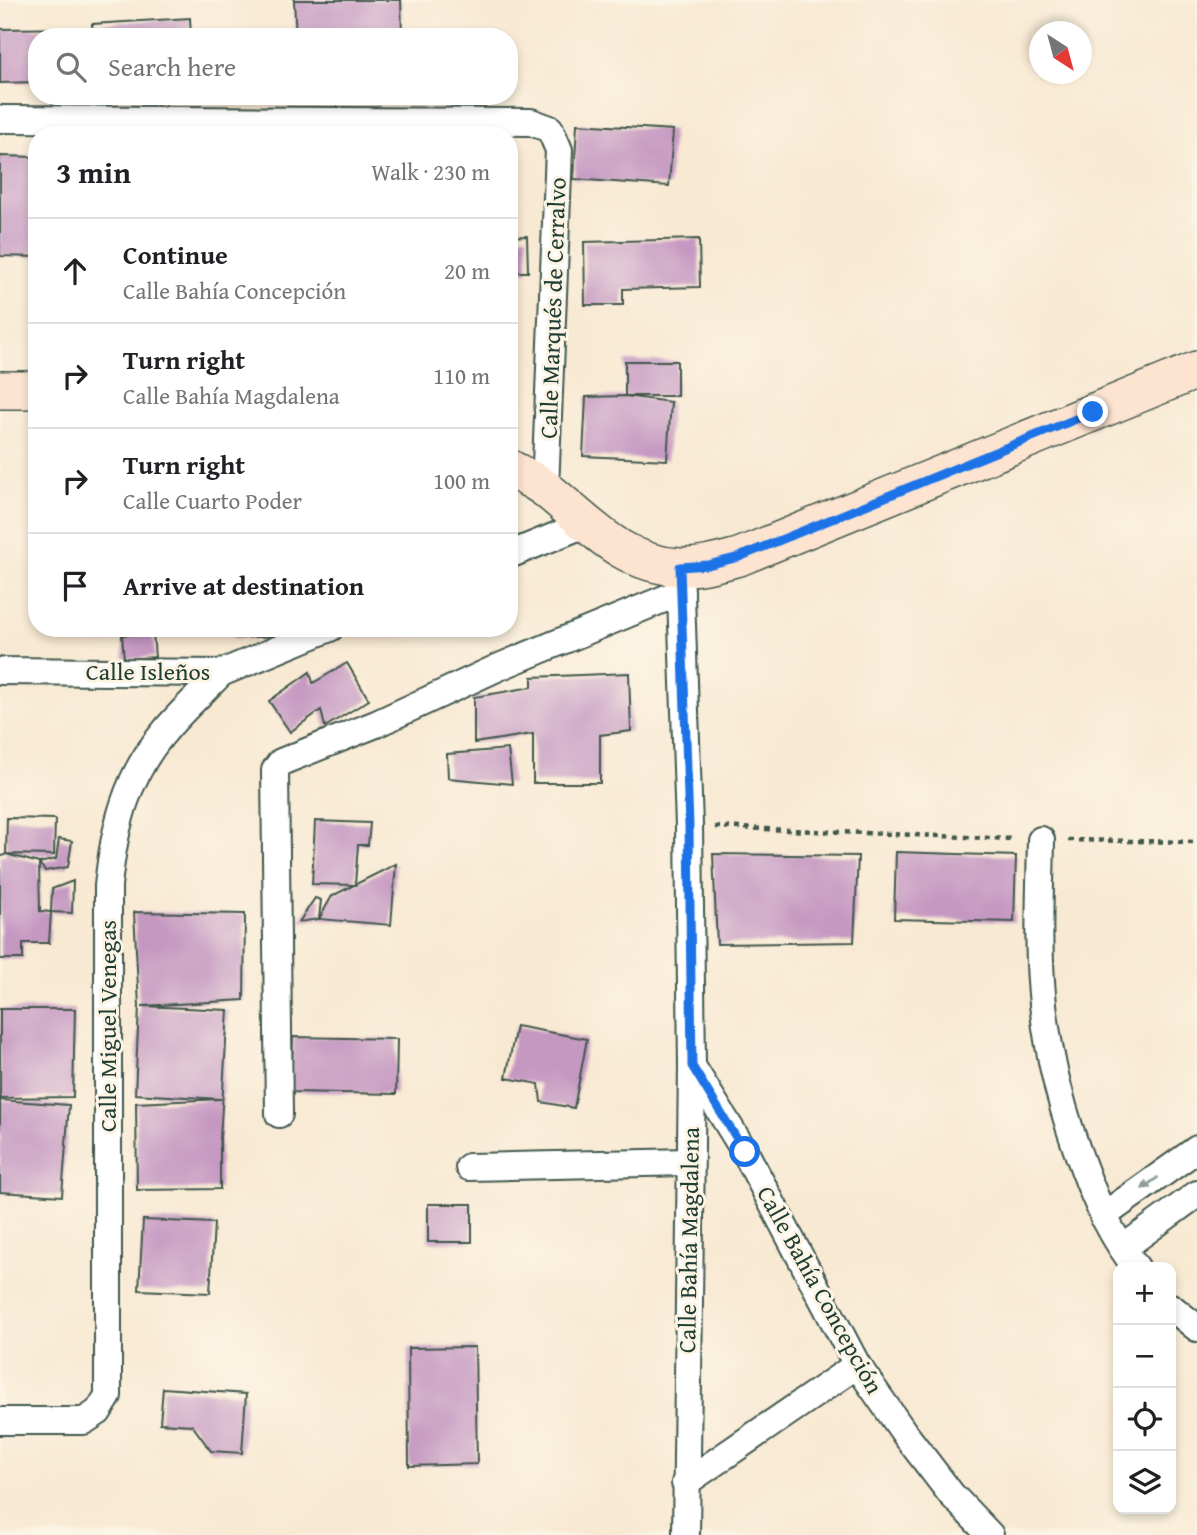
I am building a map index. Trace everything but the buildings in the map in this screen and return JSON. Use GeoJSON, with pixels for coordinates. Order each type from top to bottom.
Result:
{"type":"FeatureCollection","features":[{"type":"Feature","properties":{"kind":"street","name":"Calle Marqués de Cerralvo"},"geometry":{"type":"LineString","coordinates":[[0,119],[531,122],[550,130],[559,150],[545,489]]}},
{"type":"Feature","properties":{"kind":"street"},"geometry":{"type":"LineString","coordinates":[[279,1114],[275,770],[282,762],[376,724],[708,565],[739,557],[1197,370]]}},
{"type":"Feature","properties":{"kind":"street"},"geometry":{"type":"LineString","coordinates":[[0,390],[28,390]]}},
{"type":"Feature","properties":{"kind":"street"},"geometry":{"type":"LineString","coordinates":[[518,473],[545,489],[584,524],[627,553],[680,579]]}},
{"type":"Feature","properties":{"kind":"street"},"geometry":{"type":"LineString","coordinates":[[518,551],[584,524]]}},
{"type":"Feature","properties":{"kind":"street","name":"Calle Bahía Magdalena"},"geometry":{"type":"LineString","coordinates":[[680,579],[689,826],[692,1066],[686,1535]]}},
{"type":"Feature","properties":{"kind":"street","name":"Calle Isleños"},"geometry":{"type":"LineString","coordinates":[[0,671],[221,673],[308,637]]}},
{"type":"Feature","properties":{"kind":"street","name":"Calle Miguel Venegas"},"geometry":{"type":"LineString","coordinates":[[0,1421],[84,1421],[98,1412],[108,1396],[108,886],[113,841],[122,806],[138,771],[164,732],[221,673]]}},
{"type":"Feature","properties":{"kind":"street"},"geometry":{"type":"LineString","coordinates":[[1041,840],[1039,941],[1043,1004],[1054,1068],[1073,1139],[1103,1216],[1129,1258],[1197,1194]]}},
{"type":"Feature","properties":{"kind":"street","name":"Calle Bahía Concepción"},"geometry":{"type":"LineString","coordinates":[[692,1066],[745,1152],[857,1365],[951,1494],[990,1535]]}},
{"type":"Feature","properties":{"kind":"street"},"geometry":{"type":"LineString","coordinates":[[1103,1216],[1197,1149]]}},
{"type":"Feature","properties":{"kind":"street"},"geometry":{"type":"LineString","coordinates":[[469,1167],[690,1162]]}},
{"type":"Feature","properties":{"kind":"street"},"geometry":{"type":"LineString","coordinates":[[1176,1311],[1197,1328]]}},
{"type":"Feature","properties":{"kind":"street"},"geometry":{"type":"LineString","coordinates":[[685,1483],[857,1365]]}},
{"type":"Feature","properties":{"kind":"path"},"geometry":{"type":"LineString","coordinates":[[689,826],[1041,840],[1197,842]]}},
{"type":"Feature","properties":{"kind":"route"},"geometry":{"type":"LineString","coordinates":[[745,1152],[692,1066],[689,826],[680,567],[708,565],[739,557],[1093,412]]}}]}
